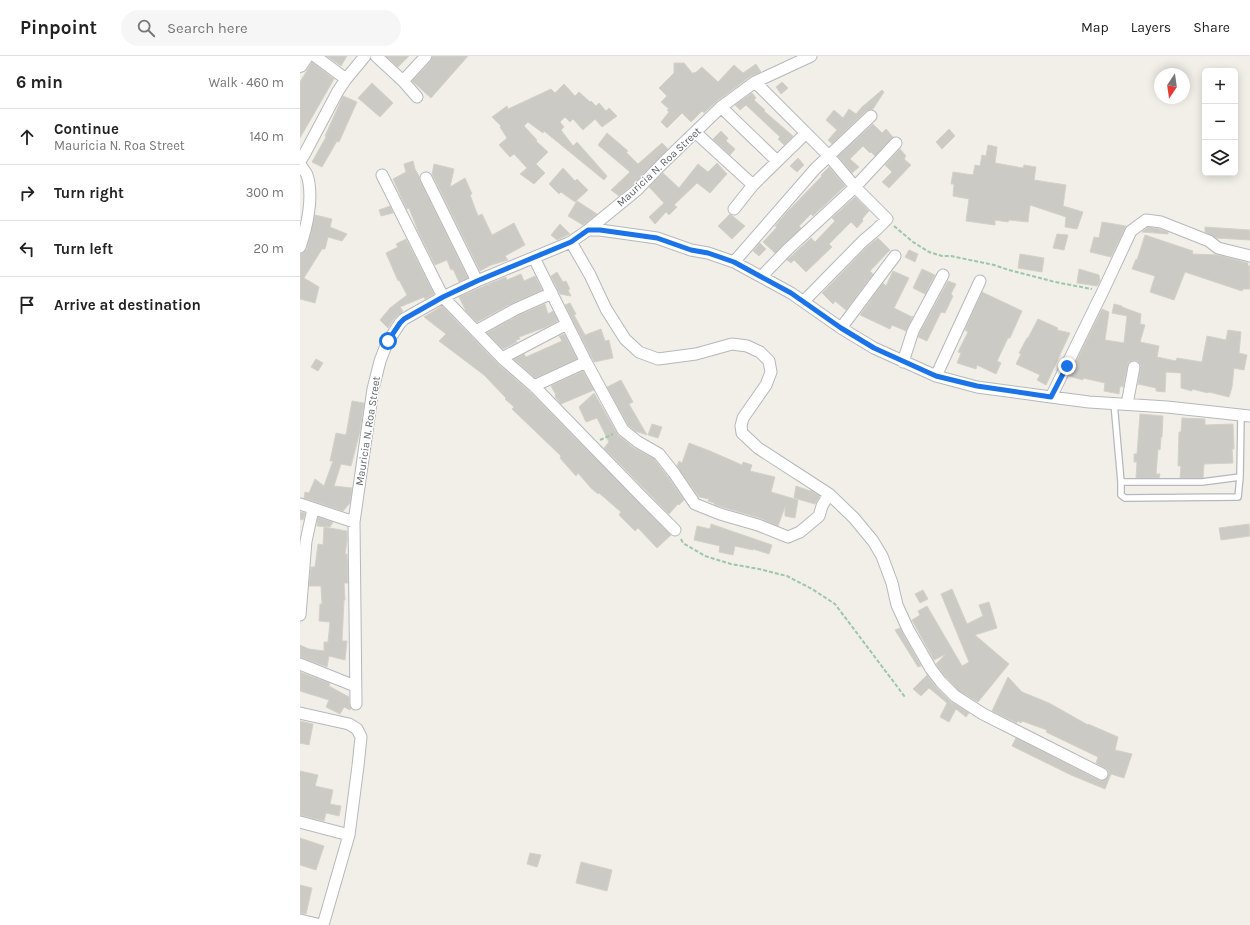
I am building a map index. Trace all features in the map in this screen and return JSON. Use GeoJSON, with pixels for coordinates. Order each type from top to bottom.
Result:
{"type":"FeatureCollection","features":[{"type":"Feature","properties":{"kind":"street"},"geometry":{"type":"LineString","coordinates":[[315,56],[346,79]]}},
{"type":"Feature","properties":{"kind":"street"},"geometry":{"type":"LineString","coordinates":[[300,247],[305,233],[310,190],[306,175],[300,163],[346,79],[365,56]]}},
{"type":"Feature","properties":{"kind":"street"},"geometry":{"type":"LineString","coordinates":[[376,56],[403,81],[417,97]]}},
{"type":"Feature","properties":{"kind":"street"},"geometry":{"type":"LineString","coordinates":[[403,81],[426,56]]}},
{"type":"Feature","properties":{"kind":"street","name":"Mauricia N. Roa Street"},"geometry":{"type":"LineString","coordinates":[[356,704],[354,522],[373,389],[387,343],[400,323],[404,319],[443,297],[477,281],[571,242],[637,190],[721,107],[755,82],[806,57]]}},
{"type":"Feature","properties":{"kind":"street"},"geometry":{"type":"LineString","coordinates":[[755,82],[829,156],[887,219],[863,241],[804,301]]}},
{"type":"Feature","properties":{"kind":"street"},"geometry":{"type":"LineString","coordinates":[[721,107],[778,161]]}},
{"type":"Feature","properties":{"kind":"street"},"geometry":{"type":"LineString","coordinates":[[734,262],[815,169],[871,116]]}},
{"type":"Feature","properties":{"kind":"street"},"geometry":{"type":"LineString","coordinates":[[695,132],[753,185]]}},
{"type":"Feature","properties":{"kind":"street"},"geometry":{"type":"LineString","coordinates":[[734,208],[753,185],[806,133]]}},
{"type":"Feature","properties":{"kind":"street"},"geometry":{"type":"LineString","coordinates":[[762,276],[856,187],[896,143]]}},
{"type":"Feature","properties":{"kind":"street"},"geometry":{"type":"LineString","coordinates":[[382,175],[443,297],[502,358],[534,386],[675,530]]}},
{"type":"Feature","properties":{"kind":"street"},"geometry":{"type":"LineString","coordinates":[[426,178],[477,281]]}},
{"type":"Feature","properties":{"kind":"street"},"geometry":{"type":"LineString","coordinates":[[1051,397],[1131,230],[1146,220],[1161,222],[1209,241],[1218,248],[1250,256]]}},
{"type":"Feature","properties":{"kind":"street"},"geometry":{"type":"LineString","coordinates":[[588,230],[600,230],[657,238],[691,250],[708,253],[734,262],[762,276],[804,301],[841,328],[874,348],[936,376],[977,386],[1051,397],[1246,415]]}},
{"type":"Feature","properties":{"kind":"street"},"geometry":{"type":"LineString","coordinates":[[571,242],[590,275],[606,309],[625,338],[639,352],[658,359],[696,354],[732,344],[747,346],[760,352],[769,361],[770,372],[766,385],[743,418],[741,426],[742,433],[758,448],[829,494],[854,518],[882,556],[888,570],[897,605],[908,629],[931,669],[941,682],[955,696],[984,714],[1102,774]]}},
{"type":"Feature","properties":{"kind":"street"},"geometry":{"type":"LineString","coordinates":[[841,328],[895,256]]}},
{"type":"Feature","properties":{"kind":"street"},"geometry":{"type":"LineString","coordinates":[[534,258],[586,362],[623,430],[638,442],[658,454],[674,473],[695,504],[720,514],[758,525],[788,538],[800,532],[819,516],[822,506],[829,494]]}},
{"type":"Feature","properties":{"kind":"street"},"geometry":{"type":"LineString","coordinates":[[903,362],[913,331],[943,275]]}},
{"type":"Feature","properties":{"kind":"street"},"geometry":{"type":"LineString","coordinates":[[936,376],[980,282]]}},
{"type":"Feature","properties":{"kind":"street"},"geometry":{"type":"LineString","coordinates":[[476,331],[552,293]]}},
{"type":"Feature","properties":{"kind":"street"},"geometry":{"type":"LineString","coordinates":[[502,358],[567,324]]}},
{"type":"Feature","properties":{"kind":"street"},"geometry":{"type":"LineString","coordinates":[[534,386],[586,362]]}},
{"type":"Feature","properties":{"kind":"street"},"geometry":{"type":"LineString","coordinates":[[1127,404],[1134,367]]}},
{"type":"Feature","properties":{"kind":"street"},"geometry":{"type":"LineString","coordinates":[[300,504],[354,522]]}},
{"type":"Feature","properties":{"kind":"street"},"geometry":{"type":"LineString","coordinates":[[300,615],[303,540],[313,509]]}},
{"type":"Feature","properties":{"kind":"street"},"geometry":{"type":"LineString","coordinates":[[300,664],[355,686]]}},
{"type":"Feature","properties":{"kind":"street"},"geometry":{"type":"LineString","coordinates":[[300,712],[349,724],[357,729],[361,737],[349,835],[322,925],[300,920]]}},
{"type":"Feature","properties":{"kind":"street"},"geometry":{"type":"LineString","coordinates":[[300,822],[349,835]]}},
{"type":"Feature","properties":{"kind":"lane"},"geometry":{"type":"LineString","coordinates":[[1114,404],[1121,495],[1125,498],[1239,496],[1246,415]]}},
{"type":"Feature","properties":{"kind":"lane"},"geometry":{"type":"LineString","coordinates":[[1121,482],[1202,482],[1240,477]]}},
{"type":"Feature","properties":{"kind":"path"},"geometry":{"type":"LineString","coordinates":[[887,219],[913,242],[936,254],[994,265],[1055,282],[1103,291]]}},
{"type":"Feature","properties":{"kind":"path"},"geometry":{"type":"LineString","coordinates":[[591,444],[623,430]]}},
{"type":"Feature","properties":{"kind":"path"},"geometry":{"type":"LineString","coordinates":[[675,530],[683,543],[705,556],[731,564],[759,568],[787,576],[812,589],[835,604],[905,697]]}},
{"type":"Feature","properties":{"kind":"building"},"geometry":{"type":"Polygon","coordinates":[[[327,56],[347,56],[341,66],[327,56]]]}},
{"type":"Feature","properties":{"kind":"building"},"geometry":{"type":"Polygon","coordinates":[[[386,56],[409,56],[398,67],[386,56]]]}},
{"type":"Feature","properties":{"kind":"building"},"geometry":{"type":"Polygon","coordinates":[[[433,56],[468,56],[431,98],[412,81],[431,61],[433,56]]]}},
{"type":"Feature","properties":{"kind":"building"},"geometry":{"type":"Polygon","coordinates":[[[312,62],[334,79],[300,138],[300,82],[312,62]]]}},
{"type":"Feature","properties":{"kind":"building"},"geometry":{"type":"Polygon","coordinates":[[[674,63],[684,63],[693,74],[702,67],[718,82],[734,65],[743,73],[756,64],[761,72],[751,76],[717,101],[704,113],[702,111],[691,122],[682,113],[667,128],[661,122],[669,112],[667,110],[669,109],[661,102],[667,96],[659,88],[674,73],[674,63]]]}},
{"type":"Feature","properties":{"kind":"building"},"geometry":{"type":"Polygon","coordinates":[[[782,82],[788,88],[781,94],[776,87],[782,82]]]}},
{"type":"Feature","properties":{"kind":"building"},"geometry":{"type":"Polygon","coordinates":[[[372,83],[393,103],[380,117],[358,98],[372,83]]]}},
{"type":"Feature","properties":{"kind":"building"},"geometry":{"type":"Polygon","coordinates":[[[564,84],[575,96],[579,92],[596,106],[599,103],[606,111],[609,108],[617,116],[602,127],[595,119],[583,130],[573,119],[570,122],[565,117],[560,122],[564,127],[561,130],[573,146],[577,142],[607,176],[604,180],[544,131],[543,133],[528,122],[524,126],[537,140],[536,141],[548,152],[536,164],[545,173],[534,184],[520,174],[527,168],[514,154],[510,157],[499,145],[507,138],[500,127],[501,126],[492,117],[507,106],[508,109],[551,89],[555,93],[564,84]]]}},
{"type":"Feature","properties":{"kind":"building"},"geometry":{"type":"Polygon","coordinates":[[[882,90],[884,92],[873,109],[866,111],[832,144],[828,140],[837,130],[826,120],[834,110],[843,118],[849,109],[856,114],[882,90]]]}},
{"type":"Feature","properties":{"kind":"building"},"geometry":{"type":"Polygon","coordinates":[[[752,93],[756,98],[754,100],[765,110],[764,111],[793,136],[784,145],[778,139],[780,137],[746,105],[740,110],[735,105],[752,93]]]}},
{"type":"Feature","properties":{"kind":"building"},"geometry":{"type":"Polygon","coordinates":[[[343,96],[357,102],[339,142],[337,141],[322,167],[312,162],[326,137],[325,136],[343,96]]]}},
{"type":"Feature","properties":{"kind":"building"},"geometry":{"type":"Polygon","coordinates":[[[873,124],[882,133],[886,129],[893,137],[875,156],[863,146],[850,159],[859,167],[852,173],[838,156],[873,124]]]}},
{"type":"Feature","properties":{"kind":"building"},"geometry":{"type":"Polygon","coordinates":[[[949,129],[955,136],[942,149],[936,142],[949,129]]]}},
{"type":"Feature","properties":{"kind":"building"},"geometry":{"type":"Polygon","coordinates":[[[721,131],[728,138],[726,141],[735,149],[730,155],[713,139],[721,131]]]}},
{"type":"Feature","properties":{"kind":"building"},"geometry":{"type":"Polygon","coordinates":[[[607,133],[628,151],[626,152],[638,164],[662,143],[668,149],[619,196],[611,190],[630,172],[598,145],[607,133]]]}},
{"type":"Feature","properties":{"kind":"building"},"geometry":{"type":"Polygon","coordinates":[[[988,145],[997,147],[995,163],[1023,168],[1024,165],[1036,167],[1034,180],[1066,185],[1063,206],[1083,212],[1077,229],[1065,227],[1066,217],[1030,205],[1028,222],[1009,220],[1008,222],[995,220],[995,225],[966,221],[969,199],[953,196],[954,184],[951,184],[953,172],[973,175],[975,165],[980,166],[982,155],[986,156],[988,145]]]}},
{"type":"Feature","properties":{"kind":"building"},"geometry":{"type":"Polygon","coordinates":[[[900,149],[906,156],[904,159],[911,165],[889,188],[882,182],[892,172],[885,165],[900,149]]]}},
{"type":"Feature","properties":{"kind":"building"},"geometry":{"type":"Polygon","coordinates":[[[798,158],[804,165],[797,172],[790,166],[798,158]]]}},
{"type":"Feature","properties":{"kind":"building"},"geometry":{"type":"Polygon","coordinates":[[[413,161],[420,181],[468,278],[459,282],[453,269],[451,270],[447,260],[435,265],[418,231],[409,208],[407,209],[393,179],[406,172],[404,164],[413,161]]]}},
{"type":"Feature","properties":{"kind":"building"},"geometry":{"type":"Polygon","coordinates":[[[717,163],[727,174],[710,193],[697,183],[674,205],[677,207],[669,215],[666,212],[655,224],[649,217],[664,203],[649,187],[663,173],[679,188],[698,164],[708,172],[717,163]]]}},
{"type":"Feature","properties":{"kind":"building"},"geometry":{"type":"Polygon","coordinates":[[[434,164],[454,169],[450,187],[465,178],[472,194],[470,195],[478,216],[482,214],[492,235],[514,223],[525,245],[505,256],[508,260],[491,265],[480,271],[432,174],[434,164]]]}},
{"type":"Feature","properties":{"kind":"building"},"geometry":{"type":"Polygon","coordinates":[[[829,167],[845,186],[813,216],[811,214],[799,226],[801,228],[775,253],[763,242],[777,227],[775,226],[788,211],[829,167]]]}},
{"type":"Feature","properties":{"kind":"building"},"geometry":{"type":"Polygon","coordinates":[[[563,168],[575,181],[577,179],[588,190],[575,202],[561,192],[559,194],[549,184],[563,168]]]}},
{"type":"Feature","properties":{"kind":"building"},"geometry":{"type":"Polygon","coordinates":[[[855,197],[869,211],[857,228],[851,222],[829,244],[832,247],[806,272],[794,260],[791,263],[787,260],[811,238],[815,242],[835,221],[832,218],[855,197]]]}},
{"type":"Feature","properties":{"kind":"building"},"geometry":{"type":"Polygon","coordinates":[[[577,201],[597,214],[583,225],[568,216],[577,201]]]}},
{"type":"Feature","properties":{"kind":"building"},"geometry":{"type":"Polygon","coordinates":[[[390,206],[393,213],[381,216],[379,210],[390,206]]]}},
{"type":"Feature","properties":{"kind":"building"},"geometry":{"type":"Polygon","coordinates":[[[730,214],[745,226],[732,239],[718,226],[730,214]]]}},
{"type":"Feature","properties":{"kind":"building"},"geometry":{"type":"Polygon","coordinates":[[[315,215],[332,219],[330,227],[347,234],[342,241],[328,237],[325,249],[322,249],[304,278],[319,287],[315,303],[300,299],[300,254],[307,249],[315,215]]]}},
{"type":"Feature","properties":{"kind":"building"},"geometry":{"type":"Polygon","coordinates":[[[1102,222],[1126,226],[1111,257],[1090,252],[1094,237],[1099,238],[1102,222]]]}},
{"type":"Feature","properties":{"kind":"building"},"geometry":{"type":"Polygon","coordinates":[[[560,224],[570,234],[557,240],[551,235],[560,224]]]}},
{"type":"Feature","properties":{"kind":"building"},"geometry":{"type":"Polygon","coordinates":[[[1148,227],[1168,232],[1168,234],[1142,232],[1148,227]]]}},
{"type":"Feature","properties":{"kind":"building"},"geometry":{"type":"Polygon","coordinates":[[[1205,227],[1250,230],[1250,240],[1216,238],[1205,232],[1205,227]]]}},
{"type":"Feature","properties":{"kind":"building"},"geometry":{"type":"Polygon","coordinates":[[[1057,234],[1068,235],[1064,250],[1053,248],[1057,234]]]}},
{"type":"Feature","properties":{"kind":"building"},"geometry":{"type":"Polygon","coordinates":[[[1145,235],[1193,251],[1192,254],[1219,255],[1248,263],[1248,266],[1250,266],[1250,289],[1243,289],[1242,291],[1185,272],[1174,300],[1150,292],[1155,276],[1132,269],[1136,259],[1137,260],[1145,235]]]}},
{"type":"Feature","properties":{"kind":"building"},"geometry":{"type":"Polygon","coordinates":[[[878,238],[890,250],[870,271],[873,274],[846,310],[835,301],[833,304],[822,293],[868,246],[878,238]]]}},
{"type":"Feature","properties":{"kind":"building"},"geometry":{"type":"Polygon","coordinates":[[[406,239],[434,294],[425,299],[424,297],[400,307],[403,311],[394,319],[388,328],[380,320],[390,308],[407,295],[399,280],[398,281],[386,253],[398,247],[396,244],[406,239]]]}},
{"type":"Feature","properties":{"kind":"building"},"geometry":{"type":"Polygon","coordinates":[[[760,243],[766,249],[759,256],[753,251],[760,243]]]}},
{"type":"Feature","properties":{"kind":"building"},"geometry":{"type":"Polygon","coordinates":[[[909,250],[918,254],[915,262],[905,257],[909,250]]]}},
{"type":"Feature","properties":{"kind":"building"},"geometry":{"type":"Polygon","coordinates":[[[1020,254],[1044,258],[1042,272],[1018,268],[1020,254]]]}},
{"type":"Feature","properties":{"kind":"building"},"geometry":{"type":"Polygon","coordinates":[[[922,269],[935,275],[925,294],[913,288],[922,269]]]}},
{"type":"Feature","properties":{"kind":"building"},"geometry":{"type":"Polygon","coordinates":[[[1079,269],[1099,275],[1100,281],[1097,286],[1077,283],[1079,269]]]}},
{"type":"Feature","properties":{"kind":"building"},"geometry":{"type":"Polygon","coordinates":[[[893,271],[909,278],[894,308],[912,317],[913,316],[906,331],[892,325],[890,329],[860,315],[883,283],[886,286],[893,271]]]}},
{"type":"Feature","properties":{"kind":"building"},"geometry":{"type":"Polygon","coordinates":[[[557,272],[563,282],[566,281],[570,289],[568,290],[571,296],[560,294],[551,276],[557,272]]]}},
{"type":"Feature","properties":{"kind":"building"},"geometry":{"type":"Polygon","coordinates":[[[521,274],[524,281],[535,276],[542,290],[477,322],[466,311],[459,297],[506,277],[507,280],[521,274]]]}},
{"type":"Feature","properties":{"kind":"building"},"geometry":{"type":"Polygon","coordinates":[[[948,281],[956,284],[951,294],[953,296],[945,313],[941,312],[927,341],[918,337],[919,334],[948,281]]]}},
{"type":"Feature","properties":{"kind":"building"},"geometry":{"type":"Polygon","coordinates":[[[982,292],[1022,311],[1010,338],[1008,338],[997,361],[1001,363],[996,374],[977,365],[976,369],[957,363],[961,353],[958,352],[968,332],[965,330],[982,292]]]}},
{"type":"Feature","properties":{"kind":"building"},"geometry":{"type":"Polygon","coordinates":[[[570,303],[576,314],[574,315],[585,335],[601,329],[605,341],[609,340],[613,358],[594,362],[565,305],[570,303]]]}},
{"type":"Feature","properties":{"kind":"building"},"geometry":{"type":"Polygon","coordinates":[[[545,304],[548,314],[553,311],[558,321],[519,337],[520,339],[516,340],[517,342],[503,349],[487,333],[519,315],[545,304]]]}},
{"type":"Feature","properties":{"kind":"building"},"geometry":{"type":"Polygon","coordinates":[[[1114,304],[1141,314],[1140,324],[1145,325],[1140,342],[1159,346],[1157,357],[1176,361],[1177,358],[1202,362],[1207,336],[1226,340],[1228,330],[1241,332],[1239,353],[1247,355],[1244,370],[1234,368],[1232,387],[1229,397],[1209,392],[1192,389],[1192,391],[1181,388],[1181,373],[1166,372],[1165,392],[1156,391],[1156,388],[1138,384],[1141,365],[1135,360],[1128,363],[1123,387],[1120,386],[1119,394],[1104,391],[1105,383],[1083,378],[1083,380],[1069,376],[1102,309],[1109,312],[1105,340],[1124,343],[1127,316],[1112,313],[1114,304]]]}},
{"type":"Feature","properties":{"kind":"building"},"geometry":{"type":"Polygon","coordinates":[[[442,306],[497,363],[529,391],[671,535],[657,548],[638,528],[635,531],[619,515],[621,512],[591,488],[578,473],[576,476],[560,458],[561,456],[512,409],[514,407],[484,375],[439,341],[446,334],[424,317],[442,306]]]}},
{"type":"Feature","properties":{"kind":"building"},"geometry":{"type":"Polygon","coordinates":[[[1038,319],[1058,328],[1057,330],[1070,333],[1046,385],[1037,380],[1040,375],[1016,364],[1021,354],[1019,353],[1038,319]]]}},
{"type":"Feature","properties":{"kind":"building"},"geometry":{"type":"Polygon","coordinates":[[[564,334],[577,359],[535,378],[514,359],[524,354],[526,357],[562,341],[559,336],[564,334]]]}},
{"type":"Feature","properties":{"kind":"building"},"geometry":{"type":"Polygon","coordinates":[[[316,359],[323,363],[318,371],[311,367],[316,359]]]}},
{"type":"Feature","properties":{"kind":"building"},"geometry":{"type":"Polygon","coordinates":[[[583,371],[594,390],[561,404],[556,398],[551,386],[583,371]]]}},
{"type":"Feature","properties":{"kind":"building"},"geometry":{"type":"Polygon","coordinates":[[[621,380],[633,402],[629,404],[647,435],[635,431],[628,425],[607,387],[621,380]]]}},
{"type":"Feature","properties":{"kind":"building"},"geometry":{"type":"Polygon","coordinates":[[[594,393],[618,435],[634,448],[654,459],[684,500],[669,514],[604,448],[609,442],[597,418],[586,422],[579,407],[594,393]]]}},
{"type":"Feature","properties":{"kind":"building"},"geometry":{"type":"Polygon","coordinates":[[[352,401],[364,403],[360,431],[351,466],[341,464],[334,486],[352,488],[350,503],[343,511],[304,498],[305,492],[309,493],[315,479],[324,486],[333,461],[330,461],[336,433],[346,435],[352,401]]]}},
{"type":"Feature","properties":{"kind":"building"},"geometry":{"type":"Polygon","coordinates":[[[1140,414],[1163,416],[1162,437],[1160,450],[1158,449],[1156,474],[1160,474],[1159,478],[1136,478],[1137,462],[1134,462],[1134,454],[1137,454],[1140,414]]]}},
{"type":"Feature","properties":{"kind":"building"},"geometry":{"type":"Polygon","coordinates":[[[1182,418],[1205,419],[1205,425],[1233,424],[1233,463],[1204,464],[1203,478],[1180,478],[1181,466],[1178,466],[1179,432],[1181,432],[1182,418]]]}},
{"type":"Feature","properties":{"kind":"building"},"geometry":{"type":"Polygon","coordinates":[[[652,424],[662,427],[658,438],[648,435],[652,424]]]}},
{"type":"Feature","properties":{"kind":"building"},"geometry":{"type":"Polygon","coordinates":[[[689,443],[742,465],[743,462],[752,465],[750,471],[775,477],[771,492],[798,500],[795,518],[785,516],[785,507],[778,526],[760,518],[714,504],[708,501],[709,499],[699,497],[677,466],[679,461],[682,463],[689,443]]]}},
{"type":"Feature","properties":{"kind":"building"},"geometry":{"type":"Polygon","coordinates":[[[796,486],[810,490],[820,496],[815,504],[794,498],[796,486]]]}},
{"type":"Feature","properties":{"kind":"building"},"geometry":{"type":"Polygon","coordinates":[[[300,512],[305,513],[303,520],[300,519],[300,512]]]}},
{"type":"Feature","properties":{"kind":"building"},"geometry":{"type":"Polygon","coordinates":[[[318,517],[333,522],[330,527],[317,526],[318,517]]]}},
{"type":"Feature","properties":{"kind":"building"},"geometry":{"type":"Polygon","coordinates":[[[711,524],[772,545],[769,554],[753,549],[735,546],[733,555],[719,552],[720,546],[694,540],[697,526],[710,529],[711,524]]]}},
{"type":"Feature","properties":{"kind":"building"},"geometry":{"type":"Polygon","coordinates":[[[1249,524],[1250,536],[1221,540],[1219,528],[1249,524]]]}},
{"type":"Feature","properties":{"kind":"building"},"geometry":{"type":"Polygon","coordinates":[[[324,527],[347,531],[345,554],[347,554],[348,583],[344,583],[345,600],[342,641],[347,641],[345,660],[329,656],[327,667],[300,657],[300,645],[309,649],[324,651],[324,642],[328,642],[330,622],[319,621],[320,604],[322,604],[321,586],[309,586],[311,567],[315,567],[318,544],[323,545],[324,527]]]}},
{"type":"Feature","properties":{"kind":"building"},"geometry":{"type":"Polygon","coordinates":[[[952,589],[967,624],[983,616],[979,605],[989,602],[997,628],[975,635],[1009,664],[978,702],[959,691],[946,677],[936,664],[946,654],[934,660],[912,620],[920,615],[918,611],[927,606],[962,666],[969,662],[941,594],[952,589]]]}},
{"type":"Feature","properties":{"kind":"building"},"geometry":{"type":"Polygon","coordinates":[[[923,590],[928,599],[920,603],[915,594],[923,590]]]}},
{"type":"Feature","properties":{"kind":"building"},"geometry":{"type":"Polygon","coordinates":[[[900,628],[921,666],[918,667],[895,630],[900,628]]]}},
{"type":"Feature","properties":{"kind":"building"},"geometry":{"type":"Polygon","coordinates":[[[300,672],[330,683],[329,686],[349,697],[350,710],[344,707],[340,714],[326,707],[329,700],[300,691],[300,672]]]}},
{"type":"Feature","properties":{"kind":"building"},"geometry":{"type":"Polygon","coordinates":[[[927,675],[936,687],[950,701],[969,713],[966,717],[956,709],[949,722],[940,717],[947,703],[929,688],[921,696],[913,689],[927,675]]]}},
{"type":"Feature","properties":{"kind":"building"},"geometry":{"type":"Polygon","coordinates":[[[1008,677],[1022,692],[1049,703],[1088,725],[1118,737],[1115,750],[1132,754],[1124,778],[1111,774],[1105,789],[1071,775],[1012,746],[1016,738],[1099,780],[1105,780],[1108,777],[1108,770],[1096,763],[1098,757],[1046,732],[1047,730],[1022,721],[1021,723],[1018,721],[1017,723],[992,711],[1008,677]]]}},
{"type":"Feature","properties":{"kind":"building"},"geometry":{"type":"Polygon","coordinates":[[[300,721],[313,724],[309,745],[300,743],[300,721]]]}},
{"type":"Feature","properties":{"kind":"building"},"geometry":{"type":"Polygon","coordinates":[[[300,771],[318,775],[315,786],[333,790],[330,804],[341,806],[339,816],[326,813],[324,821],[300,815],[300,771]]]}},
{"type":"Feature","properties":{"kind":"building"},"geometry":{"type":"Polygon","coordinates":[[[300,838],[324,846],[316,870],[300,865],[300,838]]]}},
{"type":"Feature","properties":{"kind":"building"},"geometry":{"type":"Polygon","coordinates":[[[530,853],[541,855],[537,867],[527,864],[530,853]]]}},
{"type":"Feature","properties":{"kind":"building"},"geometry":{"type":"Polygon","coordinates":[[[581,862],[612,870],[607,891],[576,883],[581,862]]]}},
{"type":"Feature","properties":{"kind":"building"},"geometry":{"type":"Polygon","coordinates":[[[300,885],[312,888],[306,914],[300,913],[300,885]]]}},
{"type":"Feature","properties":{"kind":"route"},"geometry":{"type":"LineString","coordinates":[[388,341],[404,319],[443,297],[477,281],[571,242],[588,230],[600,230],[657,238],[691,250],[708,253],[734,262],[791,293],[841,328],[874,348],[936,376],[977,386],[1051,397],[1067,366]]}}]}
